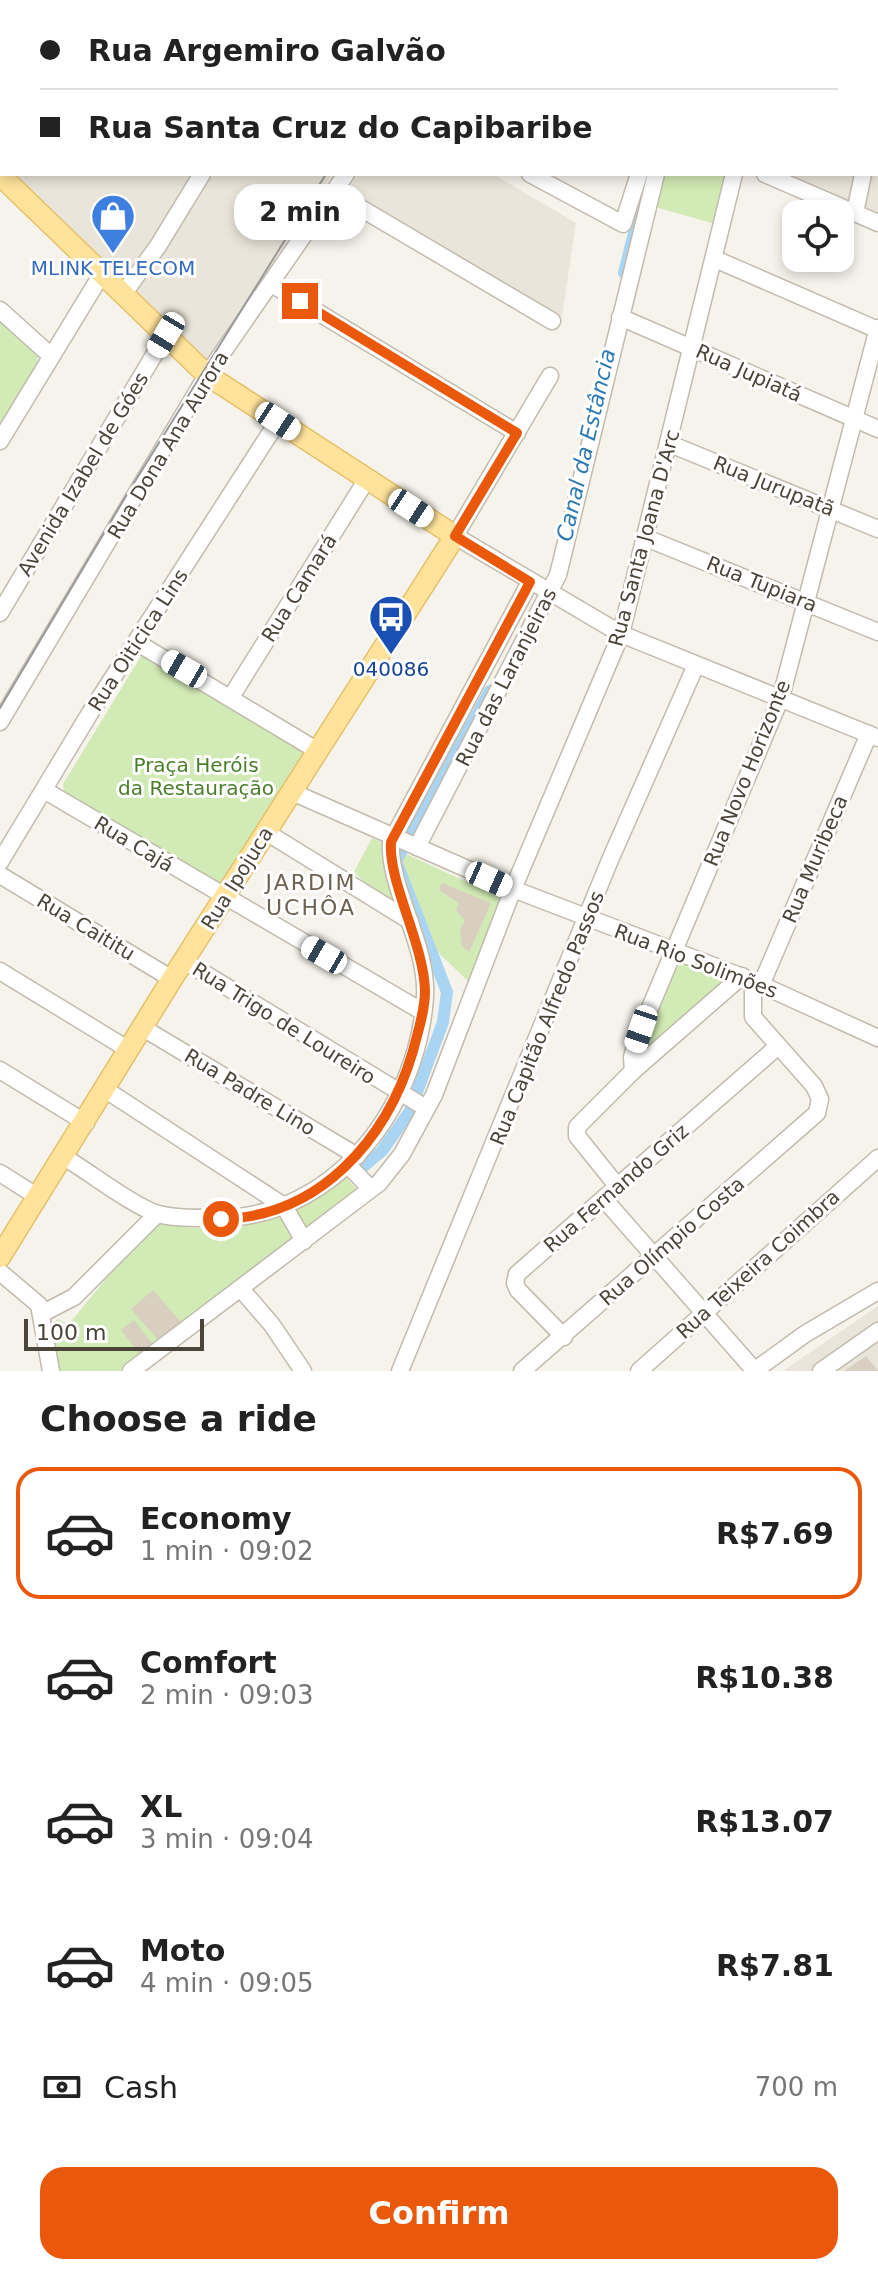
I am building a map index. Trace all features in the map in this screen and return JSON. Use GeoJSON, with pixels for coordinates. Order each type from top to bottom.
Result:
{"type":"FeatureCollection","features":[{"type":"Feature","properties":{"kind":"main road"},"geometry":{"type":"LineString","coordinates":[[1,176],[207,375],[455,536]]}},
{"type":"Feature","properties":{"kind":"main road","name":"Rua Ipojuca"},"geometry":{"type":"LineString","coordinates":[[0,1257],[86,1123],[172,979],[455,536]]}},
{"type":"Feature","properties":{"kind":"street"},"geometry":{"type":"LineString","coordinates":[[0,441],[50,355],[112,281],[158,246],[201,176]]}},
{"type":"Feature","properties":{"kind":"street","name":"Rua Dona Ana Aurora"},"geometry":{"type":"LineString","coordinates":[[0,722],[207,375],[273,285],[345,176]]}},
{"type":"Feature","properties":{"kind":"street"},"geometry":{"type":"LineString","coordinates":[[534,176],[623,224],[638,176]]}},
{"type":"Feature","properties":{"kind":"street","name":"Rua das Laranjeiras"},"geometry":{"type":"LineString","coordinates":[[405,841],[549,595],[566,549],[655,176]]}},
{"type":"Feature","properties":{"kind":"street","name":"Rua Santa Joana D'Arc"},"geometry":{"type":"LineString","coordinates":[[131,1371],[371,1189],[402,1154],[425,1107],[621,634],[734,176]]}},
{"type":"Feature","properties":{"kind":"street"},"geometry":{"type":"LineString","coordinates":[[770,176],[878,223]]}},
{"type":"Feature","properties":{"kind":"street"},"geometry":{"type":"LineString","coordinates":[[855,213],[863,176]]}},
{"type":"Feature","properties":{"kind":"street"},"geometry":{"type":"LineString","coordinates":[[335,193],[552,321]]}},
{"type":"Feature","properties":{"kind":"street"},"geometry":{"type":"LineString","coordinates":[[715,259],[878,329]]}},
{"type":"Feature","properties":{"kind":"street"},"geometry":{"type":"LineString","coordinates":[[273,285],[517,433]]}},
{"type":"Feature","properties":{"kind":"street"},"geometry":{"type":"LineString","coordinates":[[0,310],[50,355]]}},
{"type":"Feature","properties":{"kind":"street","name":"Rua Jupiatá"},"geometry":{"type":"LineString","coordinates":[[620,317],[878,429]]}},
{"type":"Feature","properties":{"kind":"street","name":"Rua Novo Horizonte"},"geometry":{"type":"LineString","coordinates":[[633,1071],[635,1045],[781,697],[878,329]]}},
{"type":"Feature","properties":{"kind":"street","name":"Avenida Izabel de Góes"},"geometry":{"type":"LineString","coordinates":[[2,606],[166,335]]}},
{"type":"Feature","properties":{"kind":"street","name":"Rua Ipojuca"},"geometry":{"type":"LineString","coordinates":[[455,536],[550,376]]}},
{"type":"Feature","properties":{"kind":"street","name":"Rua Oiticica Lins"},"geometry":{"type":"LineString","coordinates":[[0,862],[278,421]]}},
{"type":"Feature","properties":{"kind":"street","name":"Rua Jurupatã"},"geometry":{"type":"LineString","coordinates":[[670,444],[878,529]]}},
{"type":"Feature","properties":{"kind":"street","name":"Rua Camará"},"geometry":{"type":"LineString","coordinates":[[231,697],[367,479]]}},
{"type":"Feature","properties":{"kind":"street"},"geometry":{"type":"LineString","coordinates":[[455,536],[549,595],[621,634],[874,736]]}},
{"type":"Feature","properties":{"kind":"street","name":"Rua Tupiara"},"geometry":{"type":"LineString","coordinates":[[646,538],[878,632]]}},
{"type":"Feature","properties":{"kind":"street","name":"Rua das Laranjeiras"},"geometry":{"type":"LineString","coordinates":[[405,841],[532,583]]}},
{"type":"Feature","properties":{"kind":"street"},"geometry":{"type":"LineString","coordinates":[[136,642],[318,751]]}},
{"type":"Feature","properties":{"kind":"street","name":"Rua Capitão Alfredo Passos"},"geometry":{"type":"LineString","coordinates":[[400,1371],[589,919],[610,860],[696,665]]}},
{"type":"Feature","properties":{"kind":"street","name":"Rua Muribeca"},"geometry":{"type":"LineString","coordinates":[[752,981],[874,736]]}},
{"type":"Feature","properties":{"kind":"street","name":"Rua Cajá"},"geometry":{"type":"LineString","coordinates":[[44,790],[423,1012]]}},
{"type":"Feature","properties":{"kind":"street","name":"Rua Rio Solimões"},"geometry":{"type":"LineString","coordinates":[[292,792],[513,889],[876,1031]]}},
{"type":"Feature","properties":{"kind":"street"},"geometry":{"type":"LineString","coordinates":[[266,832],[410,921]]}},
{"type":"Feature","properties":{"kind":"street"},"geometry":{"type":"LineString","coordinates":[[64,1157],[157,1214],[241,1219],[284,1206],[325,1185],[352,1161],[378,1132],[398,1093],[423,1012],[422,967],[392,861],[405,841]]}},
{"type":"Feature","properties":{"kind":"street","name":"Rua Caititu"},"geometry":{"type":"LineString","coordinates":[[0,875],[172,979]]}},
{"type":"Feature","properties":{"kind":"street","name":"Rua Trigo de Loureiro"},"geometry":{"type":"LineString","coordinates":[[184,961],[425,1107]]}},
{"type":"Feature","properties":{"kind":"street"},"geometry":{"type":"LineString","coordinates":[[0,971],[129,1050]]}},
{"type":"Feature","properties":{"kind":"street"},"geometry":{"type":"LineString","coordinates":[[752,981],[753,1017],[777,1047]]}},
{"type":"Feature","properties":{"kind":"street"},"geometry":{"type":"LineString","coordinates":[[618,1187],[577,1136],[577,1127],[633,1071],[752,981]]}},
{"type":"Feature","properties":{"kind":"street","name":"Rua Padre Lino"},"geometry":{"type":"LineString","coordinates":[[143,1028],[352,1161],[371,1189]]}},
{"type":"Feature","properties":{"kind":"street","name":"Rua Olímpio Costa"},"geometry":{"type":"LineString","coordinates":[[527,1370],[653,1255],[814,1118],[820,1108],[814,1086],[777,1047]]}},
{"type":"Feature","properties":{"kind":"street","name":"Rua Fernando Griz"},"geometry":{"type":"LineString","coordinates":[[564,1337],[518,1290],[514,1280],[520,1270],[777,1047]]}},
{"type":"Feature","properties":{"kind":"street"},"geometry":{"type":"LineString","coordinates":[[0,1070],[86,1123]]}},
{"type":"Feature","properties":{"kind":"street"},"geometry":{"type":"LineString","coordinates":[[106,1090],[284,1206],[304,1241]]}},
{"type":"Feature","properties":{"kind":"street","name":"Rua Teixeira Coimbra"},"geometry":{"type":"LineString","coordinates":[[639,1371],[878,1158]]}},
{"type":"Feature","properties":{"kind":"street"},"geometry":{"type":"LineString","coordinates":[[0,1173],[38,1197]]}},
{"type":"Feature","properties":{"kind":"street"},"geometry":{"type":"LineString","coordinates":[[604,1199],[755,1371],[778,1364],[878,1291]]}},
{"type":"Feature","properties":{"kind":"street"},"geometry":{"type":"LineString","coordinates":[[43,1313],[74,1297],[157,1214]]}},
{"type":"Feature","properties":{"kind":"street"},"geometry":{"type":"LineString","coordinates":[[0,1272],[32,1297],[43,1313],[51,1371]]}},
{"type":"Feature","properties":{"kind":"street"},"geometry":{"type":"LineString","coordinates":[[241,1289],[272,1325],[301,1370]]}},
{"type":"Feature","properties":{"kind":"street"},"geometry":{"type":"LineString","coordinates":[[821,1371],[878,1331]]}},
{"type":"Feature","properties":{"kind":"shaded area"},"geometry":{"type":"Polygon","coordinates":[[[0,176],[331,176],[268,281],[201,377],[0,185],[0,176]]]}},
{"type":"Feature","properties":{"kind":"shaded area"},"geometry":{"type":"Polygon","coordinates":[[[357,176],[496,176],[576,223],[561,323],[346,195],[357,176]]]}},
{"type":"Feature","properties":{"kind":"shaded area"},"geometry":{"type":"Polygon","coordinates":[[[757,176],[878,176],[878,225],[854,215],[854,200],[816,200],[757,176]]]}},
{"type":"Feature","properties":{"kind":"shaded area"},"geometry":{"type":"Polygon","coordinates":[[[878,1306],[878,1371],[783,1371],[878,1306]]]}},
{"type":"Feature","properties":{"kind":"green space"},"geometry":{"type":"Polygon","coordinates":[[[660,176],[727,176],[715,224],[652,206],[660,176]]]}},
{"type":"Feature","properties":{"kind":"green space"},"geometry":{"type":"Polygon","coordinates":[[[0,314],[38,355],[37,364],[0,426],[0,314]]]}},
{"type":"Feature","properties":{"kind":"green space","name":"Praça Heróis da Restauração"},"geometry":{"type":"Polygon","coordinates":[[[143,653],[310,752],[231,883],[213,885],[64,791],[63,784],[143,653]]]}},
{"type":"Feature","properties":{"kind":"green space"},"geometry":{"type":"Polygon","coordinates":[[[372,838],[501,898],[503,901],[468,981],[354,872],[372,838]]]}},
{"type":"Feature","properties":{"kind":"green space"},"geometry":{"type":"Polygon","coordinates":[[[681,961],[728,979],[642,1054],[677,963],[681,961]]]}},
{"type":"Feature","properties":{"kind":"green space"},"geometry":{"type":"Polygon","coordinates":[[[337,1167],[365,1199],[137,1371],[55,1371],[49,1336],[52,1323],[58,1319],[68,1325],[151,1224],[224,1228],[261,1221],[290,1205],[337,1167]]]}},
{"type":"Feature","properties":{"kind":"building"},"geometry":{"type":"Polygon","coordinates":[[[442,883],[491,903],[469,952],[462,946],[460,929],[465,921],[456,910],[459,903],[439,890],[442,883]]]}},
{"type":"Feature","properties":{"kind":"building"},"geometry":{"type":"Polygon","coordinates":[[[153,1290],[181,1322],[159,1341],[131,1309],[153,1290]]]}},
{"type":"Feature","properties":{"kind":"building"},"geometry":{"type":"Polygon","coordinates":[[[134,1320],[154,1346],[141,1356],[121,1330],[134,1320]]]}},
{"type":"Feature","properties":{"kind":"building"},"geometry":{"type":"Polygon","coordinates":[[[866,1356],[878,1371],[844,1371],[866,1356]]]}},
{"type":"Feature","properties":{"kind":"waterway","name":"Canal da Estância"},"geometry":{"type":"LineString","coordinates":[[624,273],[640,209]]}},
{"type":"Feature","properties":{"kind":"waterway","name":"Canal da Estância"},"geometry":{"type":"LineString","coordinates":[[358,1171],[382,1151],[410,1111],[443,1022],[447,992],[396,861],[490,691]]}},
{"type":"Feature","properties":{"kind":"tram line"},"geometry":{"type":"LineString","coordinates":[[0,708],[129,491],[325,176]]}},
{"type":"Feature","properties":{"kind":"place","name":"MLINK TELECOM"},"geometry":{"type":"Point","coordinates":[113,255]}},
{"type":"Feature","properties":{"kind":"place","name":"040086"},"geometry":{"type":"Point","coordinates":[391,656]}},
{"type":"Feature","properties":{"kind":"district","name":"JARDIM UCHÔA"},"geometry":{"type":"Point","coordinates":[311,894]}},
{"type":"Feature","properties":{"kind":"route"},"geometry":{"type":"LineString","coordinates":[[221,1219],[241,1219],[266,1213],[305,1198],[348,1165],[367,1146],[386,1117],[409,1065],[423,1012],[425,991],[417,947],[392,861],[391,842],[530,582],[455,536],[517,433],[300,301]]}}]}
